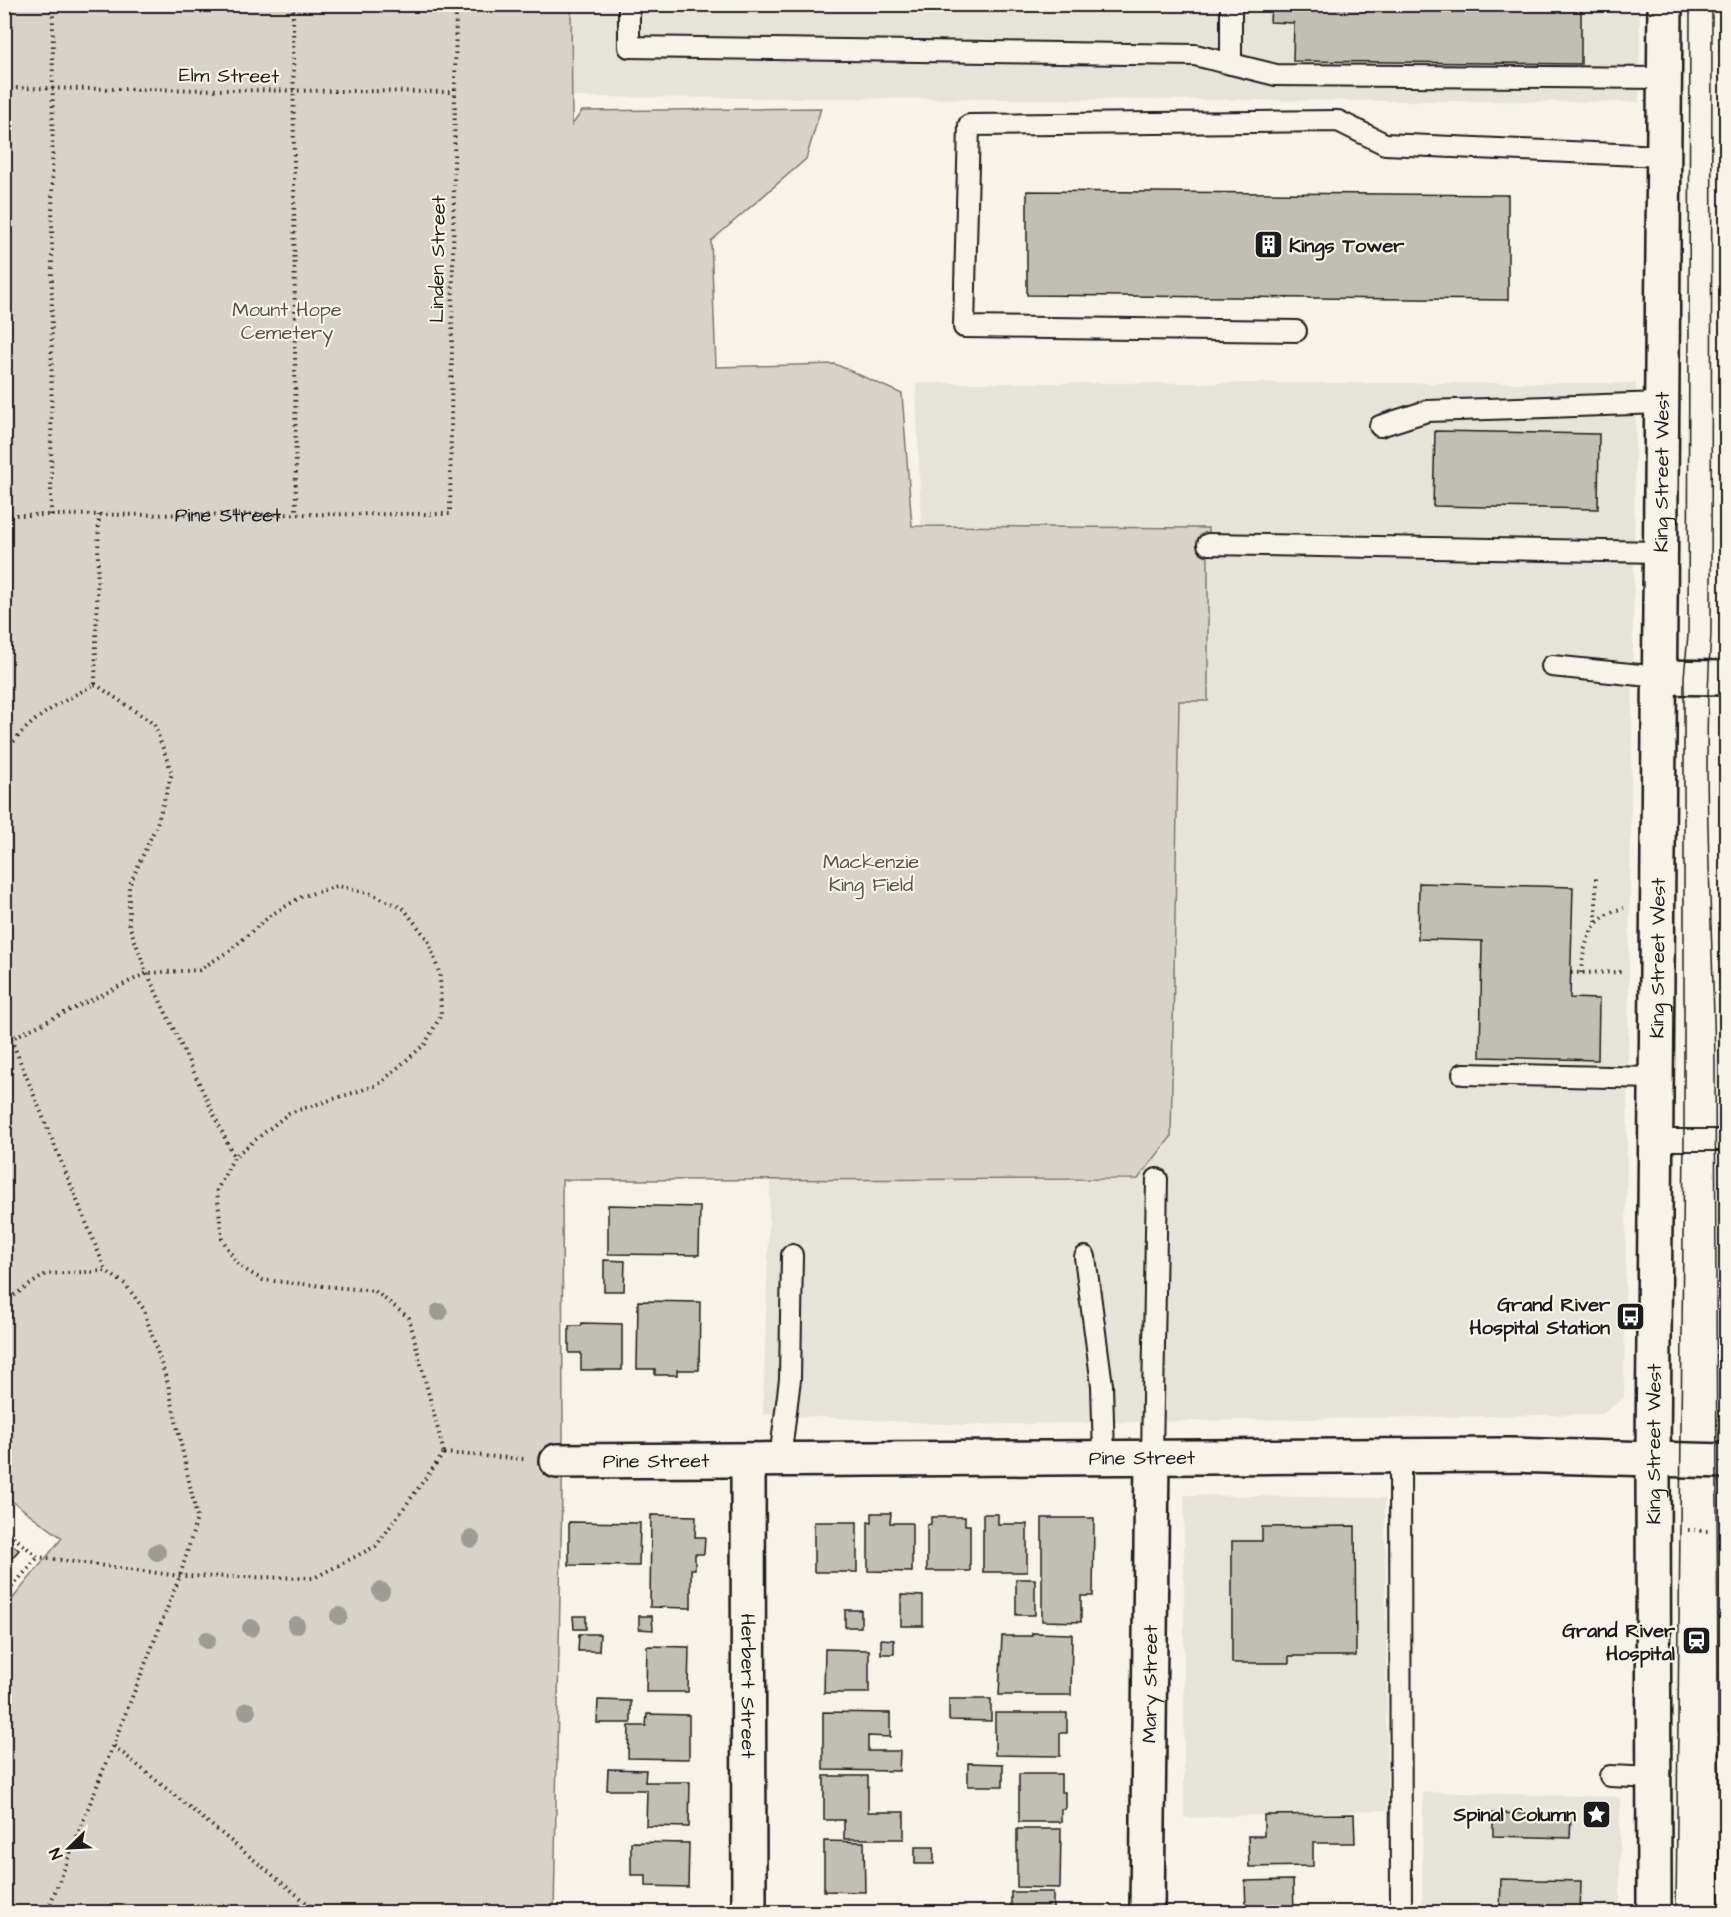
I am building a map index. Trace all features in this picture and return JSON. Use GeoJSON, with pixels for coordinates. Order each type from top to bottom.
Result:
{"type":"FeatureCollection","features":[{"type":"Feature","properties":{"kind":"street","name":"King Street West"},"geometry":{"type":"LineString","coordinates":[[1654,1912],[1653,1458],[1665,4]]}},
{"type":"Feature","properties":{"kind":"street"},"geometry":{"type":"LineString","coordinates":[[1659,677],[1726,678]]}},
{"type":"Feature","properties":{"kind":"street","name":"Mary Street"},"geometry":{"type":"LineString","coordinates":[[1147,1912],[1152,1455]]}},
{"type":"Feature","properties":{"kind":"street","name":"Pine Street"},"geometry":{"type":"LineString","coordinates":[[557,1461],[1400,1455],[1726,1461]]}},
{"type":"Feature","properties":{"kind":"street","name":"Herbert Street"},"geometry":{"type":"LineString","coordinates":[[749,1912],[764,1460]]}},
{"type":"Feature","properties":{"kind":"lane"},"geometry":{"type":"LineString","coordinates":[[629,4],[629,47],[1195,55],[1276,75],[1663,78]]}},
{"type":"Feature","properties":{"kind":"lane"},"geometry":{"type":"LineString","coordinates":[[1231,4],[1231,64]]}},
{"type":"Feature","properties":{"kind":"lane"},"geometry":{"type":"LineString","coordinates":[[1296,331],[964,327],[969,125],[1338,121],[1385,144],[1663,156]]}},
{"type":"Feature","properties":{"kind":"lane"},"geometry":{"type":"LineString","coordinates":[[1380,426],[1427,411],[1662,403]]}},
{"type":"Feature","properties":{"kind":"lane"},"geometry":{"type":"LineString","coordinates":[[1208,544],[1662,552]]}},
{"type":"Feature","properties":{"kind":"lane"},"geometry":{"type":"LineString","coordinates":[[1552,666],[1659,677]]}},
{"type":"Feature","properties":{"kind":"lane"},"geometry":{"type":"LineString","coordinates":[[1463,1074],[1656,1078]]}},
{"type":"Feature","properties":{"kind":"lane"},"geometry":{"type":"LineString","coordinates":[[1656,1140],[1726,1140]]}},
{"type":"Feature","properties":{"kind":"lane"},"geometry":{"type":"LineString","coordinates":[[1152,1455],[1157,1179]]}},
{"type":"Feature","properties":{"kind":"lane"},"geometry":{"type":"LineString","coordinates":[[764,1460],[790,1379],[792,1255]]}},
{"type":"Feature","properties":{"kind":"lane"},"geometry":{"type":"LineString","coordinates":[[1085,1257],[1102,1385],[1104,1456]]}},
{"type":"Feature","properties":{"kind":"lane"},"geometry":{"type":"LineString","coordinates":[[1400,1455],[1401,1912]]}},
{"type":"Feature","properties":{"kind":"lane"},"geometry":{"type":"LineString","coordinates":[[1610,1776],[1654,1778]]}},
{"type":"Feature","properties":{"kind":"path"},"geometry":{"type":"LineString","coordinates":[[51,515],[53,4]]}},
{"type":"Feature","properties":{"kind":"path"},"geometry":{"type":"LineString","coordinates":[[293,4],[297,514]]}},
{"type":"Feature","properties":{"kind":"path","name":"Linden Street"},"geometry":{"type":"LineString","coordinates":[[450,514],[456,4]]}},
{"type":"Feature","properties":{"kind":"path","name":"Elm Street"},"geometry":{"type":"LineString","coordinates":[[4,88],[454,92]]}},
{"type":"Feature","properties":{"kind":"path","name":"Pine Street"},"geometry":{"type":"LineString","coordinates":[[4,515],[450,514]]}},
{"type":"Feature","properties":{"kind":"path"},"geometry":{"type":"LineString","coordinates":[[95,684],[99,515]]}},
{"type":"Feature","properties":{"kind":"path"},"geometry":{"type":"LineString","coordinates":[[4,757],[11,745],[43,713],[95,684]]}},
{"type":"Feature","properties":{"kind":"path"},"geometry":{"type":"LineString","coordinates":[[95,684],[154,724],[172,773],[157,824],[129,886],[129,925],[147,973],[234,1157]]}},
{"type":"Feature","properties":{"kind":"path"},"geometry":{"type":"LineString","coordinates":[[1596,875],[1596,923]]}},
{"type":"Feature","properties":{"kind":"path"},"geometry":{"type":"LineString","coordinates":[[4,1042],[147,973],[199,970],[229,951],[271,915],[303,896],[338,886],[372,894],[404,909],[428,940],[440,975],[441,1015],[425,1044],[378,1085],[289,1113],[234,1157],[217,1190],[222,1239],[239,1266],[263,1280],[375,1291],[409,1318],[444,1453]]}},
{"type":"Feature","properties":{"kind":"path"},"geometry":{"type":"LineString","coordinates":[[1581,973],[1583,948],[1588,933],[1596,923],[1612,911],[1627,907]]}},
{"type":"Feature","properties":{"kind":"path"},"geometry":{"type":"LineString","coordinates":[[1571,973],[1627,972]]}},
{"type":"Feature","properties":{"kind":"path"},"geometry":{"type":"LineString","coordinates":[[11,1039],[106,1271],[125,1284],[143,1308],[168,1384],[197,1518],[180,1576],[47,1912]]}},
{"type":"Feature","properties":{"kind":"path"},"geometry":{"type":"LineString","coordinates":[[4,1302],[46,1274],[106,1271]]}},
{"type":"Feature","properties":{"kind":"path"},"geometry":{"type":"LineString","coordinates":[[444,1453],[557,1461]]}},
{"type":"Feature","properties":{"kind":"path"},"geometry":{"type":"LineString","coordinates":[[4,1529],[38,1557],[180,1576],[314,1578],[376,1545],[444,1453]]}},
{"type":"Feature","properties":{"kind":"path"},"geometry":{"type":"LineString","coordinates":[[1688,1530],[1708,1531]]}},
{"type":"Feature","properties":{"kind":"path"},"geometry":{"type":"LineString","coordinates":[[4,1596],[38,1557]]}},
{"type":"Feature","properties":{"kind":"path"},"geometry":{"type":"LineString","coordinates":[[114,1746],[318,1912]]}},
{"type":"Feature","properties":{"kind":"shaded area"},"geometry":{"type":"Polygon","coordinates":[[[571,5],[1640,5],[1639,102],[572,97],[571,5]]]}},
{"type":"Feature","properties":{"kind":"shaded area"},"geometry":{"type":"Polygon","coordinates":[[[916,383],[1636,383],[1624,1398],[1602,1414],[964,1425],[763,1414],[770,1180],[1137,1179],[1179,701],[1208,700],[1208,528],[921,526],[916,383]]]}},
{"type":"Feature","properties":{"kind":"shaded area"},"geometry":{"type":"Polygon","coordinates":[[[1184,1495],[1385,1498],[1387,1810],[1184,1818],[1184,1495]]]}},
{"type":"Feature","properties":{"kind":"shaded area"},"geometry":{"type":"Polygon","coordinates":[[[1423,1792],[1620,1797],[1620,1912],[1422,1912],[1423,1792]]]}},
{"type":"Feature","properties":{"kind":"green space","name":"Mount Hope Cemetery"},"geometry":{"type":"Polygon","coordinates":[[[5,5],[571,5],[572,125],[582,111],[821,108],[806,159],[711,241],[716,367],[835,364],[902,394],[912,526],[1208,528],[1208,701],[1179,701],[1171,1137],[1138,1179],[562,1180],[563,1437],[554,1912],[5,1912],[5,1608],[62,1538],[4,1495],[5,5]]]}},
{"type":"Feature","properties":{"kind":"building"},"geometry":{"type":"Polygon","coordinates":[[[1271,4],[1581,4],[1581,64],[1293,61],[1294,23],[1270,22],[1271,4]]]}},
{"type":"Feature","properties":{"kind":"building","name":"Kings Tower"},"geometry":{"type":"Polygon","coordinates":[[[1027,191],[1508,195],[1508,300],[1027,295],[1027,191]]]}},
{"type":"Feature","properties":{"kind":"building"},"geometry":{"type":"Polygon","coordinates":[[[1435,431],[1599,434],[1598,509],[1433,506],[1435,431]]]}},
{"type":"Feature","properties":{"kind":"building"},"geometry":{"type":"Polygon","coordinates":[[[1419,883],[1573,887],[1570,998],[1599,999],[1598,1060],[1480,1057],[1482,941],[1418,939],[1419,883]]]}},
{"type":"Feature","properties":{"kind":"building"},"geometry":{"type":"Polygon","coordinates":[[[608,1205],[700,1207],[699,1255],[608,1254],[608,1205]]]}},
{"type":"Feature","properties":{"kind":"building"},"geometry":{"type":"Polygon","coordinates":[[[604,1260],[625,1261],[624,1291],[604,1291],[604,1260]]]}},
{"type":"Feature","properties":{"kind":"building"},"geometry":{"type":"Polygon","coordinates":[[[638,1301],[700,1302],[699,1370],[677,1370],[677,1375],[655,1375],[655,1369],[637,1369],[638,1301]]]}},
{"type":"Feature","properties":{"kind":"building"},"geometry":{"type":"Polygon","coordinates":[[[582,1323],[622,1324],[622,1370],[581,1370],[581,1353],[569,1353],[569,1326],[581,1326],[582,1323]]]}},
{"type":"Feature","properties":{"kind":"building"},"geometry":{"type":"Polygon","coordinates":[[[872,1513],[891,1513],[890,1523],[912,1523],[912,1572],[868,1571],[868,1522],[872,1523],[872,1513]]]}},
{"type":"Feature","properties":{"kind":"building"},"geometry":{"type":"Polygon","coordinates":[[[983,1514],[998,1514],[998,1524],[1027,1524],[1027,1572],[983,1572],[983,1514]]]}},
{"type":"Feature","properties":{"kind":"building"},"geometry":{"type":"Polygon","coordinates":[[[651,1515],[696,1516],[695,1537],[705,1537],[704,1554],[695,1554],[695,1569],[691,1569],[691,1608],[650,1607],[651,1515]]]}},
{"type":"Feature","properties":{"kind":"building"},"geometry":{"type":"Polygon","coordinates":[[[931,1517],[965,1517],[965,1525],[970,1525],[970,1571],[927,1571],[927,1525],[931,1524],[931,1517]]]}},
{"type":"Feature","properties":{"kind":"building"},"geometry":{"type":"Polygon","coordinates":[[[1042,1518],[1094,1518],[1093,1596],[1081,1596],[1081,1622],[1042,1621],[1042,1518]]]}},
{"type":"Feature","properties":{"kind":"building"},"geometry":{"type":"Polygon","coordinates":[[[569,1522],[640,1523],[639,1566],[569,1565],[569,1522]]]}},
{"type":"Feature","properties":{"kind":"building"},"geometry":{"type":"Polygon","coordinates":[[[814,1522],[857,1522],[857,1572],[814,1572],[814,1522]]]}},
{"type":"Feature","properties":{"kind":"building"},"geometry":{"type":"Polygon","coordinates":[[[1355,1526],[1356,1656],[1289,1656],[1289,1663],[1232,1663],[1232,1541],[1262,1541],[1262,1527],[1355,1526]]]}},
{"type":"Feature","properties":{"kind":"building"},"geometry":{"type":"Polygon","coordinates":[[[4,1538],[19,1550],[4,1567],[4,1538]]]}},
{"type":"Feature","properties":{"kind":"building"},"geometry":{"type":"Polygon","coordinates":[[[1016,1579],[1035,1579],[1035,1615],[1016,1615],[1016,1579]]]}},
{"type":"Feature","properties":{"kind":"building"},"geometry":{"type":"Polygon","coordinates":[[[901,1595],[923,1596],[923,1626],[901,1626],[901,1595]]]}},
{"type":"Feature","properties":{"kind":"building"},"geometry":{"type":"Polygon","coordinates":[[[845,1610],[861,1610],[861,1627],[845,1627],[845,1610]]]}},
{"type":"Feature","properties":{"kind":"building"},"geometry":{"type":"Polygon","coordinates":[[[573,1616],[586,1616],[586,1629],[574,1629],[573,1616]]]}},
{"type":"Feature","properties":{"kind":"building"},"geometry":{"type":"Polygon","coordinates":[[[639,1616],[652,1616],[653,1630],[639,1629],[639,1616]]]}},
{"type":"Feature","properties":{"kind":"building"},"geometry":{"type":"Polygon","coordinates":[[[1032,1633],[1072,1634],[1071,1695],[999,1695],[1002,1636],[1032,1636],[1032,1633]]]}},
{"type":"Feature","properties":{"kind":"building"},"geometry":{"type":"Polygon","coordinates":[[[579,1634],[600,1634],[599,1651],[578,1651],[579,1634]]]}},
{"type":"Feature","properties":{"kind":"building"},"geometry":{"type":"Polygon","coordinates":[[[881,1639],[894,1640],[894,1654],[881,1654],[881,1639]]]}},
{"type":"Feature","properties":{"kind":"building"},"geometry":{"type":"Polygon","coordinates":[[[647,1646],[689,1647],[688,1692],[646,1692],[647,1646]]]}},
{"type":"Feature","properties":{"kind":"building"},"geometry":{"type":"Polygon","coordinates":[[[825,1649],[869,1650],[869,1693],[824,1693],[825,1649]]]}},
{"type":"Feature","properties":{"kind":"building"},"geometry":{"type":"Polygon","coordinates":[[[949,1699],[991,1699],[991,1721],[949,1720],[949,1699]]]}},
{"type":"Feature","properties":{"kind":"building"},"geometry":{"type":"Polygon","coordinates":[[[598,1700],[631,1701],[631,1723],[597,1723],[598,1700]]]}},
{"type":"Feature","properties":{"kind":"building"},"geometry":{"type":"Polygon","coordinates":[[[823,1712],[890,1713],[890,1737],[868,1736],[868,1751],[900,1751],[899,1771],[823,1770],[823,1712]]]}},
{"type":"Feature","properties":{"kind":"building"},"geometry":{"type":"Polygon","coordinates":[[[995,1713],[1067,1713],[1067,1733],[1060,1733],[1060,1756],[995,1755],[995,1713]]]}},
{"type":"Feature","properties":{"kind":"building"},"geometry":{"type":"Polygon","coordinates":[[[647,1714],[689,1715],[689,1759],[628,1758],[629,1726],[646,1726],[647,1714]]]}},
{"type":"Feature","properties":{"kind":"building"},"geometry":{"type":"Polygon","coordinates":[[[968,1763],[1003,1764],[1003,1786],[968,1786],[968,1763]]]}},
{"type":"Feature","properties":{"kind":"building"},"geometry":{"type":"Polygon","coordinates":[[[608,1769],[646,1770],[645,1782],[690,1782],[689,1827],[646,1826],[647,1790],[607,1790],[608,1769]]]}},
{"type":"Feature","properties":{"kind":"building"},"geometry":{"type":"Polygon","coordinates":[[[1019,1774],[1061,1774],[1061,1792],[1065,1792],[1065,1809],[1061,1809],[1061,1822],[1019,1822],[1019,1774]]]}},
{"type":"Feature","properties":{"kind":"building"},"geometry":{"type":"Polygon","coordinates":[[[824,1776],[868,1776],[868,1812],[904,1812],[904,1839],[844,1839],[844,1820],[824,1820],[824,1776]]]}},
{"type":"Feature","properties":{"kind":"building"},"geometry":{"type":"Polygon","coordinates":[[[1493,1813],[1571,1815],[1570,1838],[1493,1836],[1493,1813]]]}},
{"type":"Feature","properties":{"kind":"building"},"geometry":{"type":"Polygon","coordinates":[[[1354,1814],[1355,1843],[1313,1843],[1313,1866],[1249,1867],[1248,1836],[1264,1836],[1264,1815],[1354,1814]]]}},
{"type":"Feature","properties":{"kind":"building"},"geometry":{"type":"Polygon","coordinates":[[[1017,1829],[1061,1829],[1060,1888],[1017,1887],[1017,1829]]]}},
{"type":"Feature","properties":{"kind":"building"},"geometry":{"type":"Polygon","coordinates":[[[824,1841],[864,1842],[865,1892],[824,1891],[824,1841]]]}},
{"type":"Feature","properties":{"kind":"building"},"geometry":{"type":"Polygon","coordinates":[[[631,1842],[689,1843],[688,1887],[646,1886],[646,1875],[631,1875],[631,1842]]]}},
{"type":"Feature","properties":{"kind":"building"},"geometry":{"type":"Polygon","coordinates":[[[915,1847],[934,1847],[934,1864],[915,1864],[915,1847]]]}},
{"type":"Feature","properties":{"kind":"building"},"geometry":{"type":"Polygon","coordinates":[[[1501,1879],[1581,1881],[1580,1912],[1500,1912],[1501,1879]]]}},
{"type":"Feature","properties":{"kind":"building"},"geometry":{"type":"Polygon","coordinates":[[[1293,1880],[1294,1912],[1246,1912],[1245,1881],[1293,1880]]]}},
{"type":"Feature","properties":{"kind":"building"},"geometry":{"type":"Polygon","coordinates":[[[1011,1892],[1053,1892],[1053,1912],[1011,1912],[1011,1892]]]}},
{"type":"Feature","properties":{"kind":"tram line"},"geometry":{"type":"LineString","coordinates":[[1676,1912],[1684,1139],[1684,677],[1688,635],[1690,4]]}},
{"type":"Feature","properties":{"kind":"tram line"},"geometry":{"type":"LineString","coordinates":[[1712,4],[1711,634],[1707,795],[1715,1064],[1719,1912]]}},
{"type":"Feature","properties":{"kind":"place","name":"Kings Tower"},"geometry":{"type":"Point","coordinates":[1268,245]}},
{"type":"Feature","properties":{"kind":"place","name":"Grand River Hospital Station"},"geometry":{"type":"Point","coordinates":[1631,1316]}},
{"type":"Feature","properties":{"kind":"place","name":"Grand River Hospital"},"geometry":{"type":"Point","coordinates":[1696,1641]}},
{"type":"Feature","properties":{"kind":"place","name":"Spinal Column"},"geometry":{"type":"Point","coordinates":[1597,1814]}},
{"type":"Feature","properties":{"kind":"park label","name":"Mackenzie King Field"},"geometry":{"type":"Point","coordinates":[871,872]}}]}
